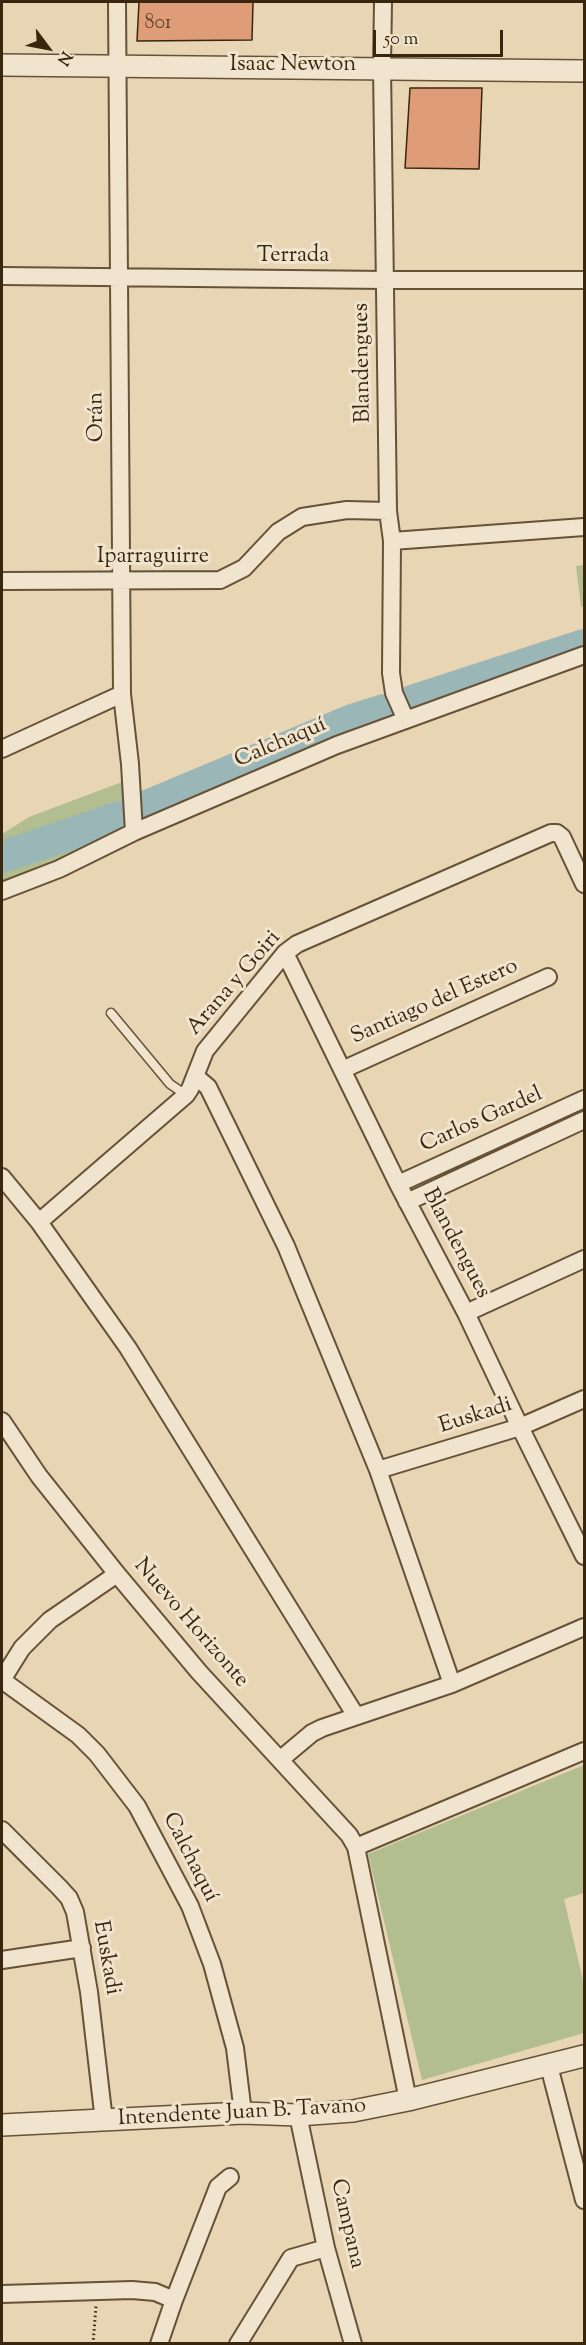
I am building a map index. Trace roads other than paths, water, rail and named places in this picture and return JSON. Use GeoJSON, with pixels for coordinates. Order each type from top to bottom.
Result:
{"type":"FeatureCollection","features":[{"type":"Feature","properties":{"kind":"street","name":"Orán"},"geometry":{"type":"LineString","coordinates":[[117,2],[122,694],[130,764],[134,832]]}},
{"type":"Feature","properties":{"kind":"street","name":"Blandengues"},"geometry":{"type":"LineString","coordinates":[[383,2],[382,67],[388,511],[392,541],[392,673],[394,693],[406,720]]}},
{"type":"Feature","properties":{"kind":"street","name":"Isaac Newton"},"geometry":{"type":"LineString","coordinates":[[2,65],[585,70]]}},
{"type":"Feature","properties":{"kind":"street","name":"Terrada"},"geometry":{"type":"LineString","coordinates":[[2,276],[119,279],[585,280]]}},
{"type":"Feature","properties":{"kind":"street","name":"Iparraguirre"},"geometry":{"type":"LineString","coordinates":[[2,581],[220,580],[243,568],[278,532],[303,517],[347,510],[388,511]]}},
{"type":"Feature","properties":{"kind":"street"},"geometry":{"type":"LineString","coordinates":[[392,541],[585,527]]}},
{"type":"Feature","properties":{"kind":"street","name":"Calchaquí"},"geometry":{"type":"LineString","coordinates":[[2,891],[59,869],[134,832],[327,749],[585,655]]}},
{"type":"Feature","properties":{"kind":"street"},"geometry":{"type":"LineString","coordinates":[[2,749],[122,694]]}},
{"type":"Feature","properties":{"kind":"street","name":"Arana y Goiri"},"geometry":{"type":"LineString","coordinates":[[39,1222],[186,1095],[205,1051],[285,953],[297,944],[551,833],[557,833],[562,837],[585,884]]}},
{"type":"Feature","properties":{"kind":"street","name":"Blandengues"},"geometry":{"type":"LineString","coordinates":[[285,953],[407,1202],[466,1313],[520,1427],[582,1546]]}},
{"type":"Feature","properties":{"kind":"street","name":"Santiago del Estero"},"geometry":{"type":"LineString","coordinates":[[342,1070],[548,977]]}},
{"type":"Feature","properties":{"kind":"street"},"geometry":{"type":"LineString","coordinates":[[195,1076],[208,1087],[286,1246],[378,1470],[452,1684]]}},
{"type":"Feature","properties":{"kind":"street","name":"Carlos Gardel"},"geometry":{"type":"LineString","coordinates":[[398,1184],[585,1099]]}},
{"type":"Feature","properties":{"kind":"street","name":"Carlos Gardel"},"geometry":{"type":"LineString","coordinates":[[407,1202],[585,1120]]}},
{"type":"Feature","properties":{"kind":"street"},"geometry":{"type":"LineString","coordinates":[[2,1177],[39,1222],[128,1347],[356,1716]]}},
{"type":"Feature","properties":{"kind":"street"},"geometry":{"type":"LineString","coordinates":[[466,1313],[585,1259]]}},
{"type":"Feature","properties":{"kind":"street","name":"Euskadi"},"geometry":{"type":"LineString","coordinates":[[378,1470],[520,1427],[585,1399]]}},
{"type":"Feature","properties":{"kind":"street","name":"Nuevo Horizonte"},"geometry":{"type":"LineString","coordinates":[[2,1421],[39,1476],[117,1574],[199,1672],[349,1835],[356,1847]]}},
{"type":"Feature","properties":{"kind":"street"},"geometry":{"type":"LineString","coordinates":[[2,1680],[22,1648],[50,1620],[117,1574]]}},
{"type":"Feature","properties":{"kind":"street"},"geometry":{"type":"LineString","coordinates":[[281,1760],[312,1732],[452,1684],[585,1627]]}},
{"type":"Feature","properties":{"kind":"street","name":"Calchaquí"},"geometry":{"type":"LineString","coordinates":[[2,1680],[78,1735],[97,1754],[137,1806],[190,1906],[212,1964],[235,2048],[243,2113]]}},
{"type":"Feature","properties":{"kind":"street"},"geometry":{"type":"LineString","coordinates":[[408,2100],[356,1847],[585,1751]]}},
{"type":"Feature","properties":{"kind":"street","name":"Euskadi"},"geometry":{"type":"LineString","coordinates":[[2,1830],[69,1898],[75,1912],[89,1992],[104,2121]]}},
{"type":"Feature","properties":{"kind":"street"},"geometry":{"type":"LineString","coordinates":[[2,1960],[82,1948]]}},
{"type":"Feature","properties":{"kind":"street","name":"Intendente Juan B. Tavano"},"geometry":{"type":"LineString","coordinates":[[2,2125],[243,2113],[298,2115],[353,2111],[408,2100],[585,2056]]}},
{"type":"Feature","properties":{"kind":"street"},"geometry":{"type":"LineString","coordinates":[[549,2066],[585,2200]]}},
{"type":"Feature","properties":{"kind":"street","name":"Campana"},"geometry":{"type":"LineString","coordinates":[[298,2115],[327,2248],[353,2343]]}},
{"type":"Feature","properties":{"kind":"street"},"geometry":{"type":"LineString","coordinates":[[159,2343],[218,2187],[230,2177]]}},
{"type":"Feature","properties":{"kind":"street"},"geometry":{"type":"LineString","coordinates":[[238,2343],[291,2258],[327,2248]]}},
{"type":"Feature","properties":{"kind":"street"},"geometry":{"type":"LineString","coordinates":[[2,2294],[155,2292],[174,2300]]}},
{"type":"Feature","properties":{"kind":"lane"},"geometry":{"type":"LineString","coordinates":[[111,1013],[170,1084],[186,1095]]}},
{"type":"Feature","properties":{"kind":"waterway"},"geometry":{"type":"LineString","coordinates":[[412,701],[584,645]]}},
{"type":"Feature","properties":{"kind":"waterway"},"geometry":{"type":"LineString","coordinates":[[147,806],[352,720],[384,710]]}},
{"type":"Feature","properties":{"kind":"waterway"},"geometry":{"type":"LineString","coordinates":[[2,857],[120,817]]}}]}
